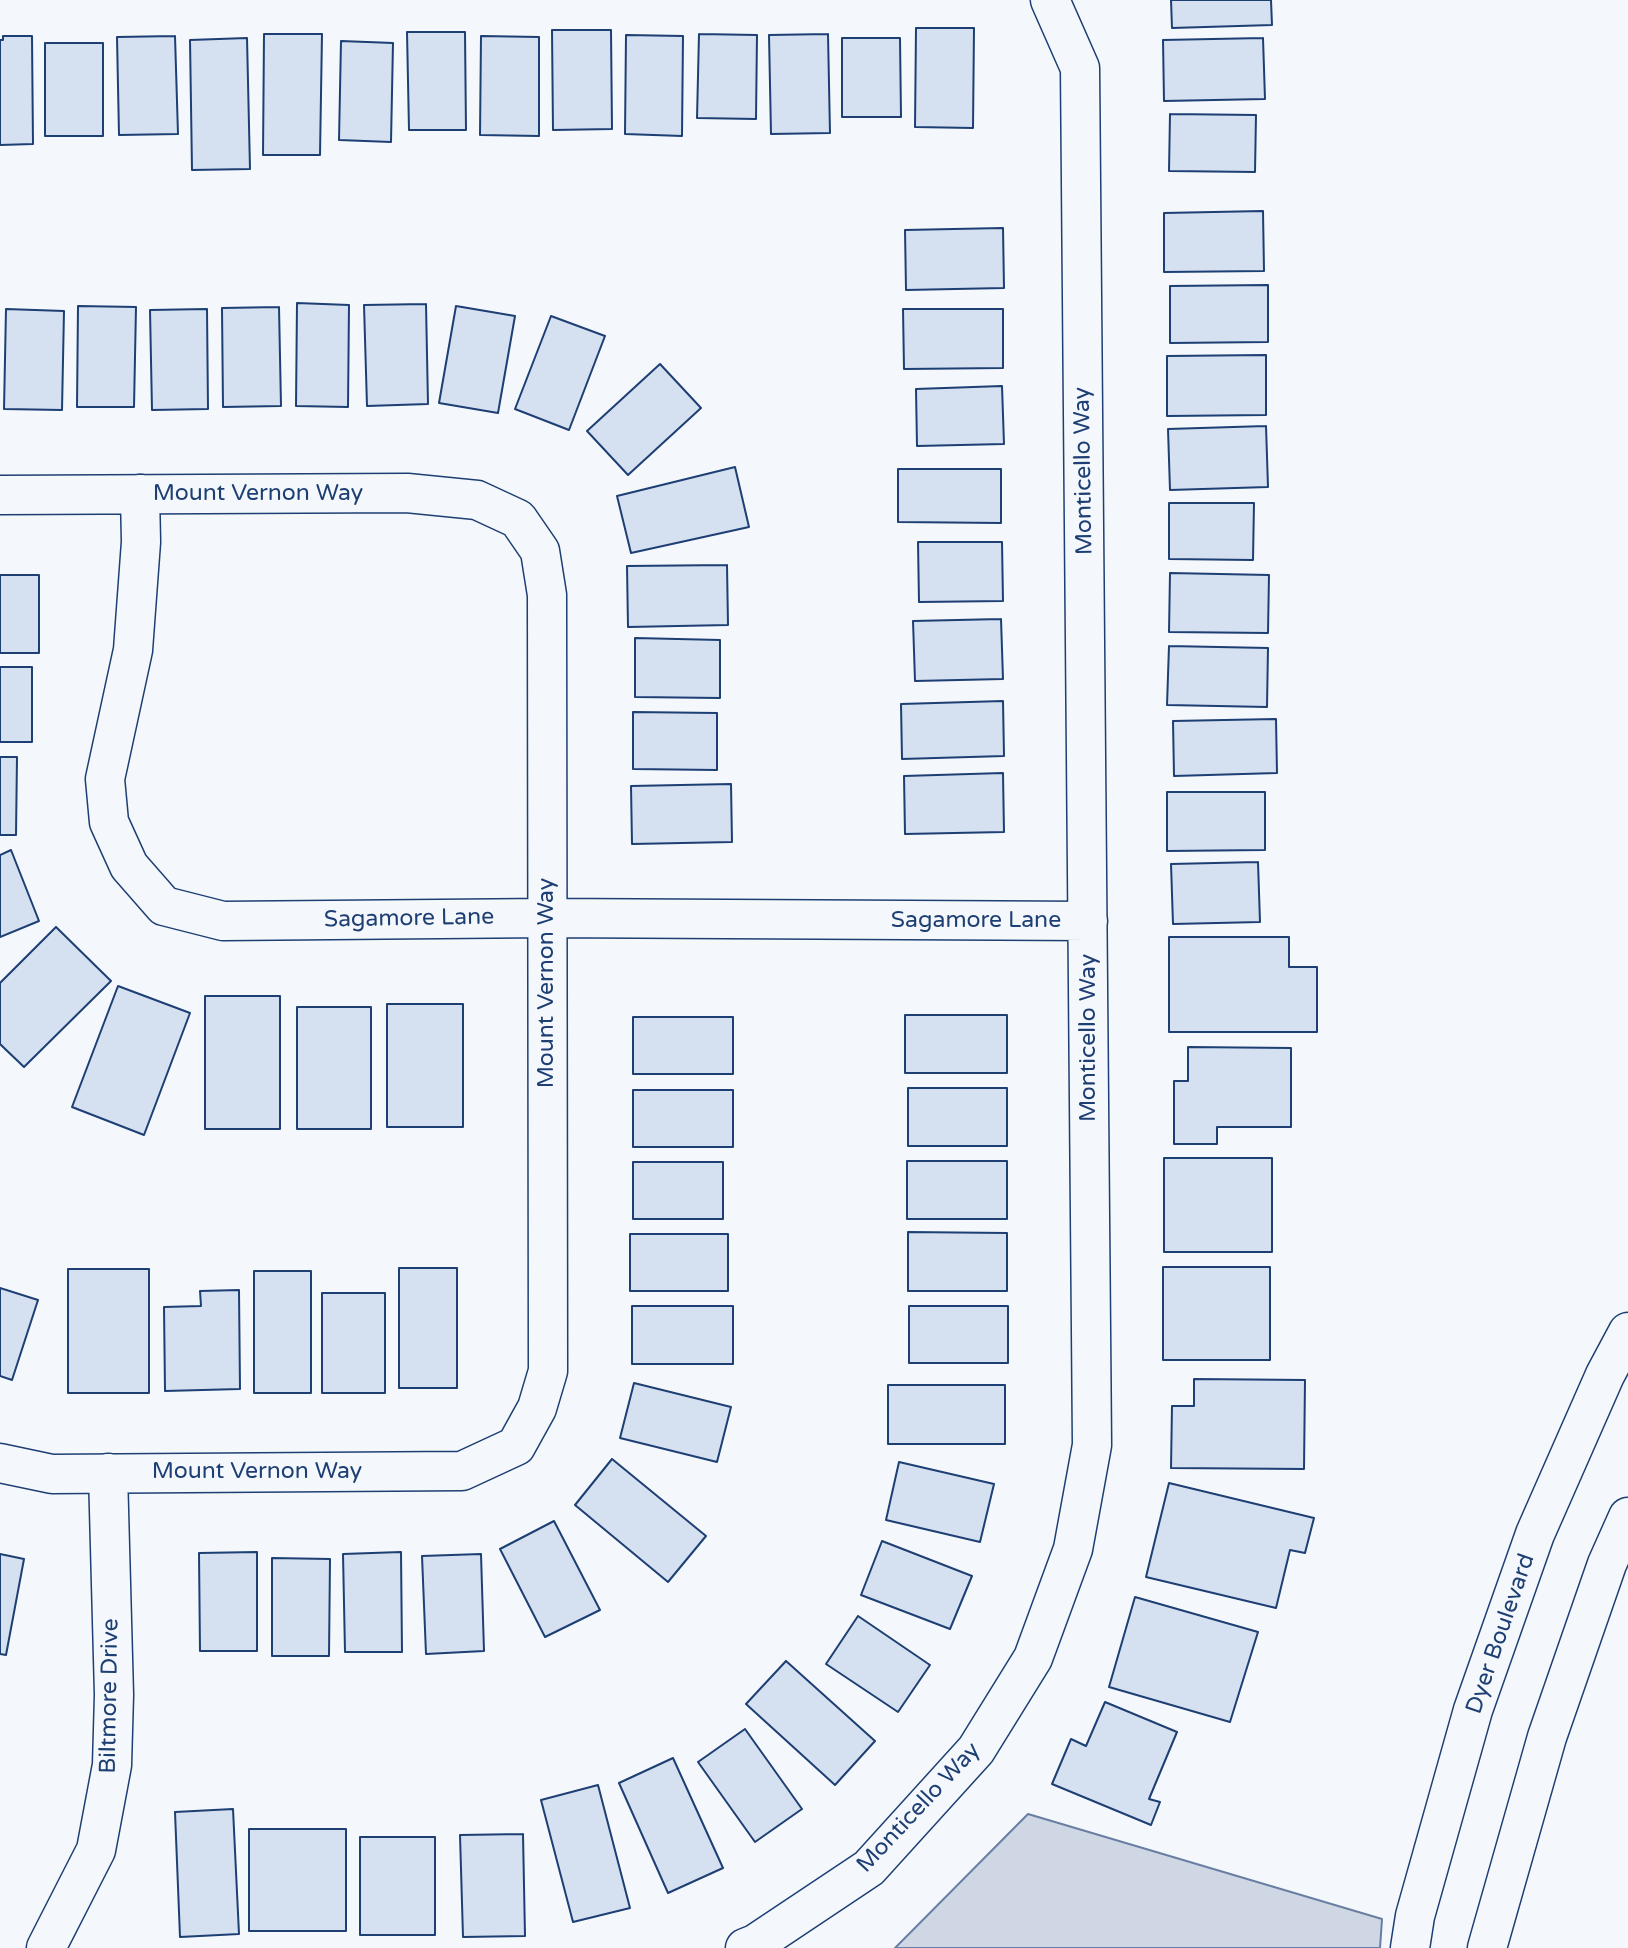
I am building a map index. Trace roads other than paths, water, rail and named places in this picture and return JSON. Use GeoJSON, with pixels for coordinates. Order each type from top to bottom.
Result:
{"type":"FeatureCollection","features":[{"type":"Feature","properties":{"kind":"street","name":"Monticello Way"},"geometry":{"type":"LineString","coordinates":[[745,1948],[869,1868],[976,1751],[1033,1658],[1073,1549],[1092,1445],[1080,68],[1050,0]]}},
{"type":"Feature","properties":{"kind":"street","name":"Mount Vernon Way"},"geometry":{"type":"LineString","coordinates":[[0,495],[407,493],[477,500],[517,519],[540,551],[547,595],[548,1371],[537,1408],[516,1447],[462,1471],[52,1474],[0,1463]]}},
{"type":"Feature","properties":{"kind":"street","name":"Sagamore Lane"},"geometry":{"type":"LineString","coordinates":[[140,494],[141,542],[133,650],[105,779],[109,822],[129,866],[164,906],[223,921],[547,918],[1088,921]]}},
{"type":"Feature","properties":{"kind":"street","name":"Dyer Boulevard"},"geometry":{"type":"LineString","coordinates":[[1410,1948],[1415,1916],[1473,1710],[1535,1534],[1605,1375],[1628,1332]]}},
{"type":"Feature","properties":{"kind":"street","name":"Biltmore Drive"},"geometry":{"type":"LineString","coordinates":[[47,1948],[96,1850],[112,1765],[114,1695],[108,1474]]}},
{"type":"Feature","properties":{"kind":"street"},"geometry":{"type":"LineString","coordinates":[[1487,1948],[1547,1737],[1607,1564],[1628,1517]]}}]}
